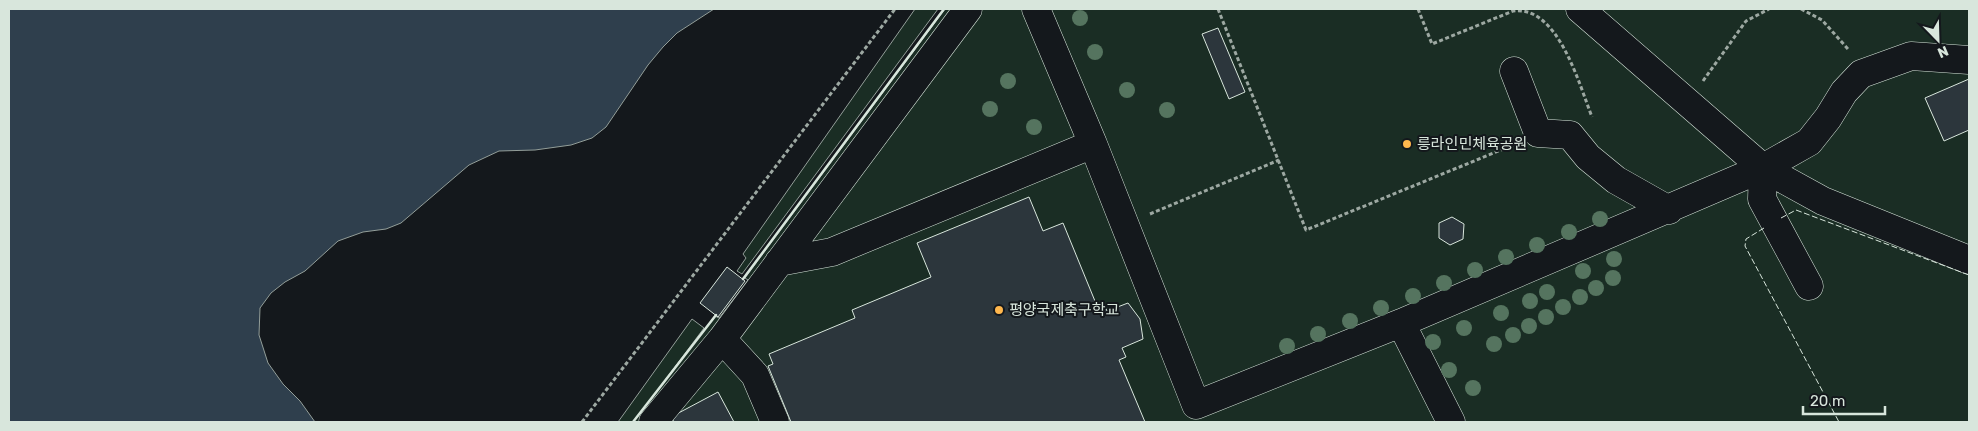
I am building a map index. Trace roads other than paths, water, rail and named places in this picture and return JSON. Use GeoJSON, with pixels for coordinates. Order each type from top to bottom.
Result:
{"type":"FeatureCollection","features":[{"type":"Feature","properties":{"kind":"lane"},"geometry":{"type":"LineString","coordinates":[[653,422],[722,339],[968,9]]}},
{"type":"Feature","properties":{"kind":"lane"},"geometry":{"type":"LineString","coordinates":[[1036,9],[1093,144],[1196,405],[1401,323],[1764,168],[1809,142],[1828,118],[1844,92],[1861,74],[1912,56],[1969,60]]}},
{"type":"Feature","properties":{"kind":"lane"},"geometry":{"type":"LineString","coordinates":[[1580,9],[1764,168],[1823,201],[1969,260]]}},
{"type":"Feature","properties":{"kind":"lane"},"geometry":{"type":"LineString","coordinates":[[1514,71],[1538,134],[1570,135],[1588,157],[1616,180],[1669,210]]}},
{"type":"Feature","properties":{"kind":"lane"},"geometry":{"type":"LineString","coordinates":[[779,262],[832,252],[1093,144]]}},
{"type":"Feature","properties":{"kind":"lane"},"geometry":{"type":"LineString","coordinates":[[1764,168],[1762,199],[1809,286]]}},
{"type":"Feature","properties":{"kind":"lane"},"geometry":{"type":"LineString","coordinates":[[1401,323],[1451,422]]}},
{"type":"Feature","properties":{"kind":"lane"},"geometry":{"type":"LineString","coordinates":[[722,339],[755,375],[775,422]]}},
{"type":"Feature","properties":{"kind":"water"},"geometry":{"type":"Polygon","coordinates":[[[9,9],[714,9],[677,33],[663,47],[648,65],[606,127],[592,138],[571,145],[535,150],[499,151],[469,165],[401,223],[386,229],[363,232],[338,241],[305,271],[285,282],[271,293],[260,308],[259,335],[268,363],[315,422],[9,422],[9,9]]]}},
{"type":"Feature","properties":{"kind":"place","name":"릉라인민체육공원"},"geometry":{"type":"Point","coordinates":[1407,144]}},
{"type":"Feature","properties":{"kind":"place","name":"평양국제축구학교"},"geometry":{"type":"Point","coordinates":[999,310]}}]}
